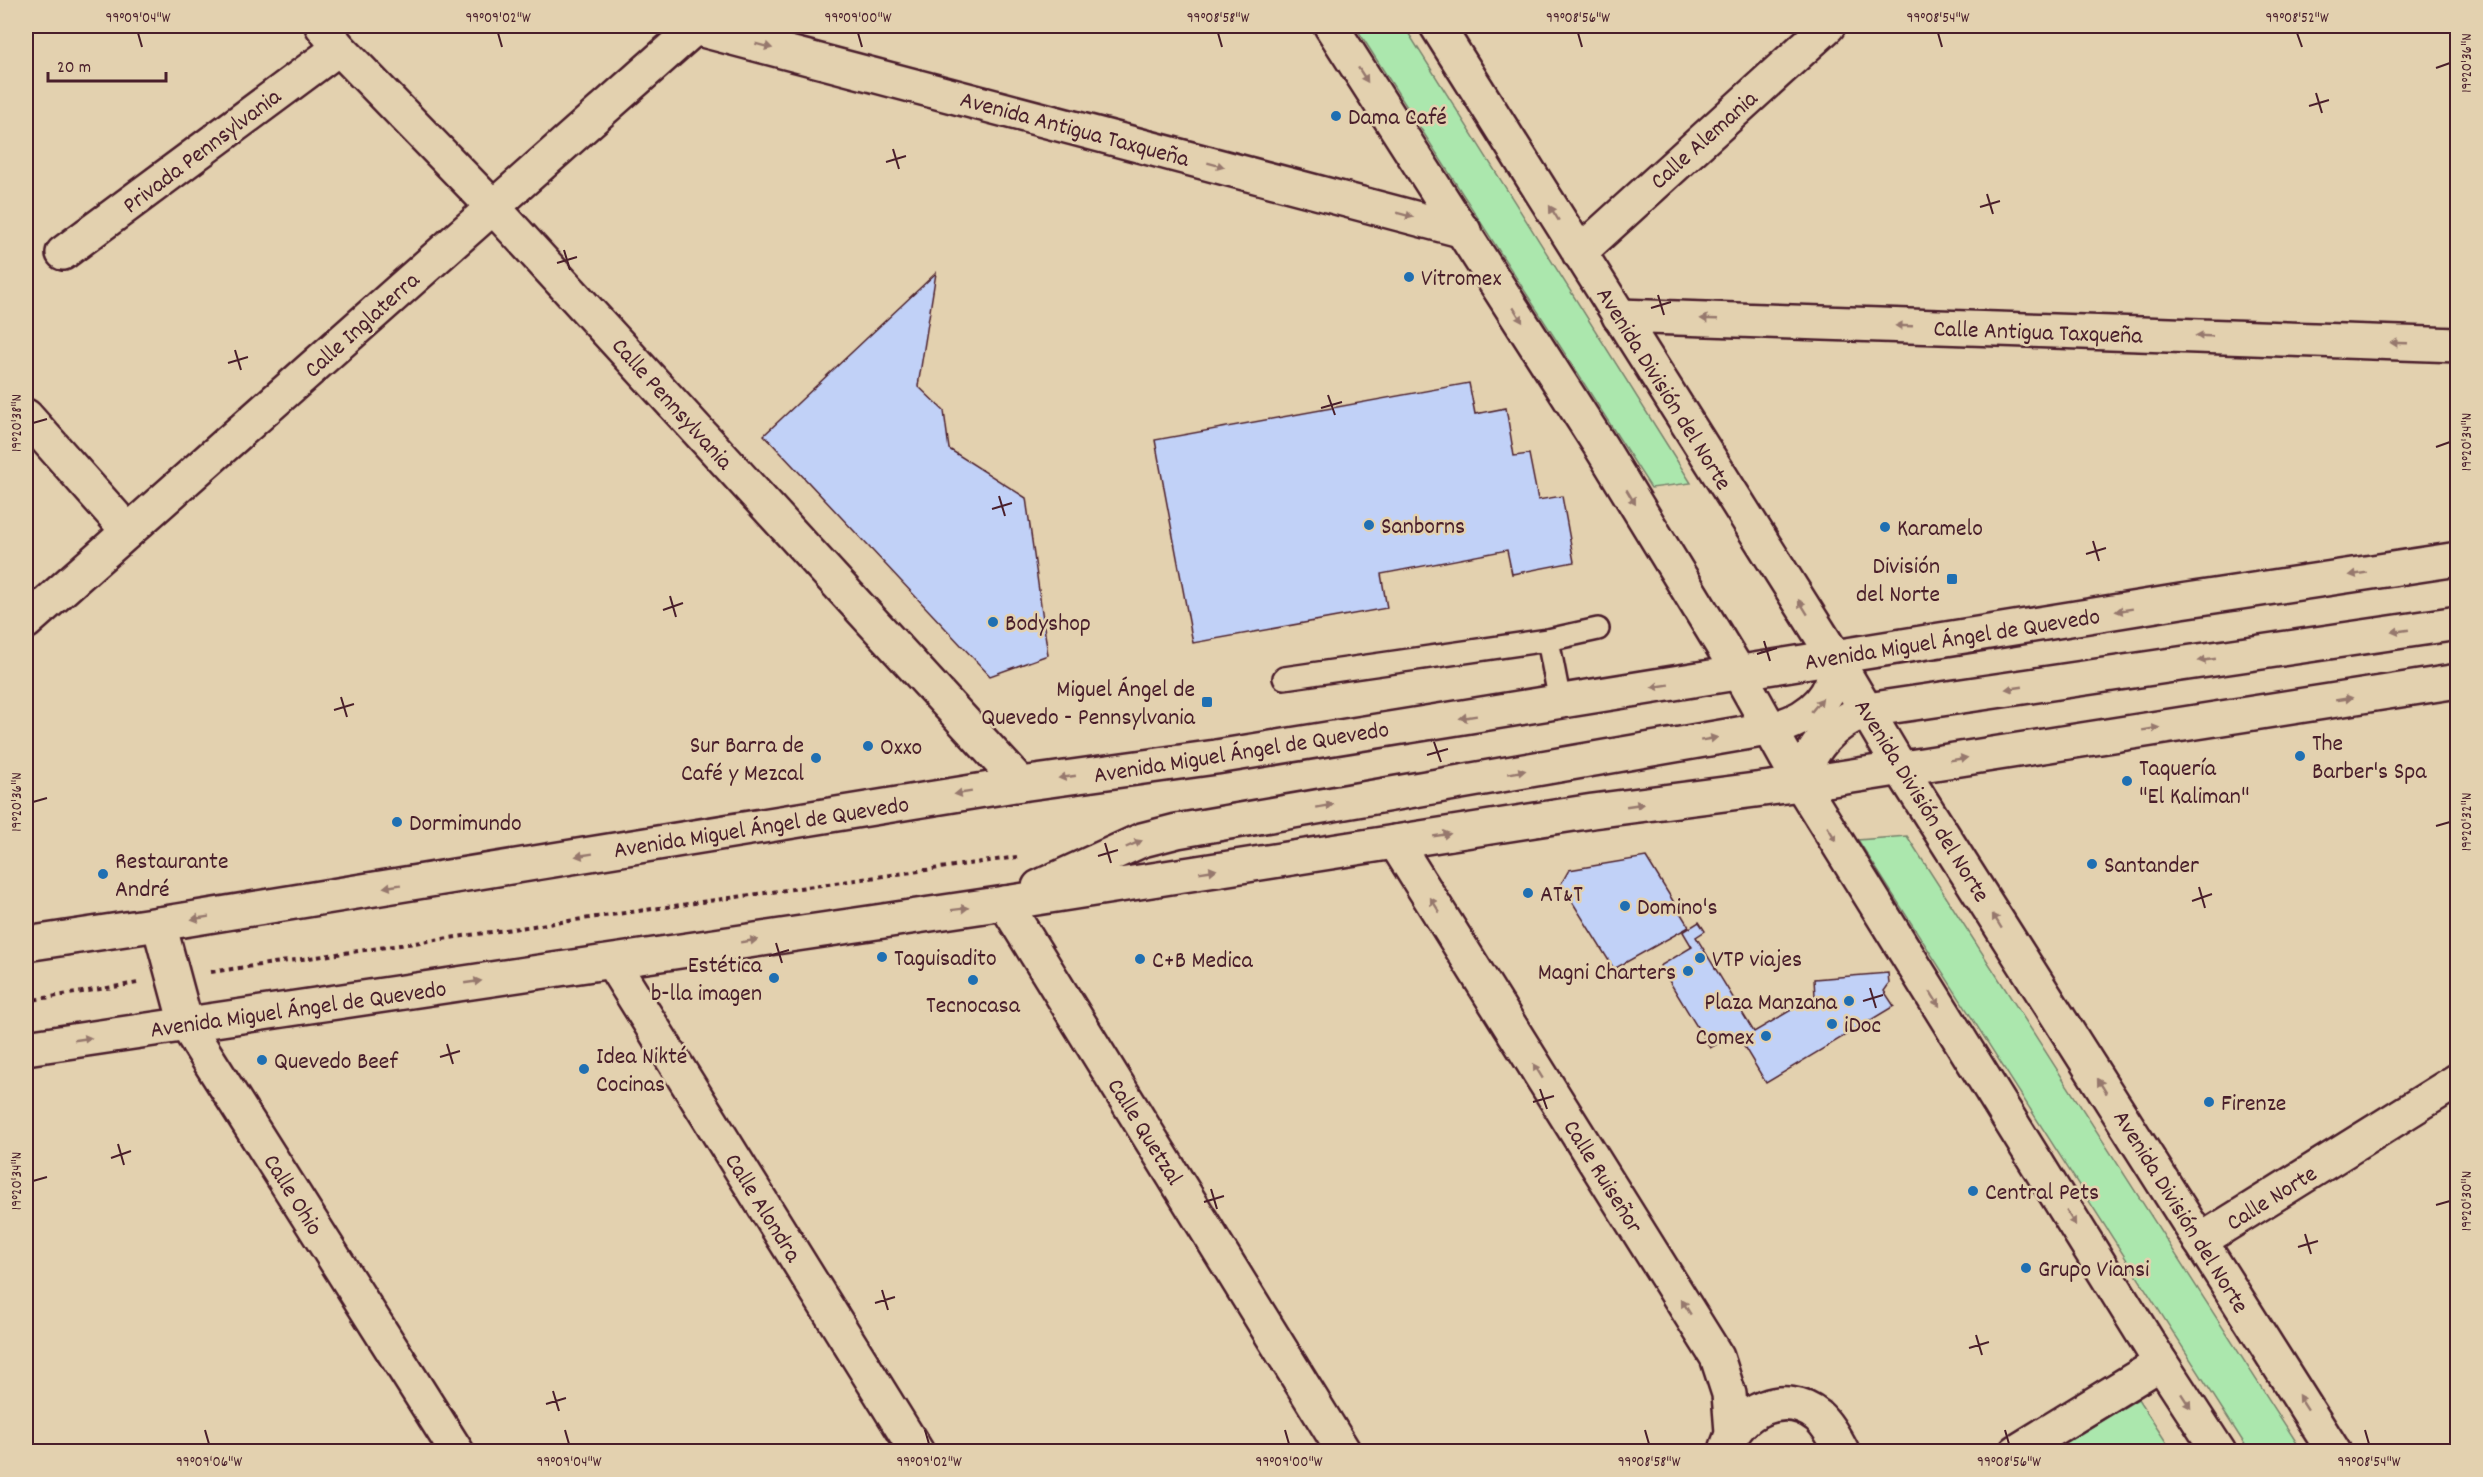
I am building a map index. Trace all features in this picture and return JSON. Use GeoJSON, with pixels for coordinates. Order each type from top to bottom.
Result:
{"type":"FeatureCollection","features":[{"type":"Feature","properties":{"kind":"main road","name":"Avenida Antigua Taxqueña"},"geometry":{"type":"LineString","coordinates":[[693,26],[1464,231]]}},
{"type":"Feature","properties":{"kind":"main road","name":"Calle Inglaterra"},"geometry":{"type":"LineString","coordinates":[[30,609],[128,531],[693,26]]}},
{"type":"Feature","properties":{"kind":"main road"},"geometry":{"type":"LineString","coordinates":[[1331,26],[1601,447],[1739,673],[1801,784],[2161,1363],[2219,1452]]}},
{"type":"Feature","properties":{"kind":"main road","name":"Avenida División del Norte"},"geometry":{"type":"LineString","coordinates":[[1437,26],[1834,657],[1901,769],[2334,1452]]}},
{"type":"Feature","properties":{"kind":"main road","name":"Calle Alemania"},"geometry":{"type":"LineString","coordinates":[[1579,253],[1828,26]]}},
{"type":"Feature","properties":{"kind":"main road","name":"Calle Pennsylvania"},"geometry":{"type":"LineString","coordinates":[[330,37],[493,207],[1021,784]]}},
{"type":"Feature","properties":{"kind":"main road","name":"Privada Pennsylvania"},"geometry":{"type":"LineString","coordinates":[[63,253],[330,37]]}},
{"type":"Feature","properties":{"kind":"main road","name":"Calle Antigua Taxqueña"},"geometry":{"type":"LineString","coordinates":[[1619,316],[2457,345]]}},
{"type":"Feature","properties":{"kind":"main road"},"geometry":{"type":"LineString","coordinates":[[26,416],[128,531]]}},
{"type":"Feature","properties":{"kind":"main road","name":"Avenida Miguel Ángel de Quevedo"},"geometry":{"type":"LineString","coordinates":[[26,944],[1021,784],[1216,757],[2457,559]]}},
{"type":"Feature","properties":{"kind":"main road"},"geometry":{"type":"LineString","coordinates":[[1801,784],[1812,755],[1826,735],[1853,715],[1867,710],[2457,623]]}},
{"type":"Feature","properties":{"kind":"main road"},"geometry":{"type":"LineString","coordinates":[[1005,903],[1142,840],[1177,831],[1795,722],[1816,708],[1834,678],[1834,657]]}},
{"type":"Feature","properties":{"kind":"main road","name":"Avenida Miguel Ángel de Quevedo"},"geometry":{"type":"LineString","coordinates":[[26,1048],[1005,903],[1593,811],[1901,769],[2457,681]]}},
{"type":"Feature","properties":{"kind":"main road","name":"Calle Ruiseñor"},"geometry":{"type":"LineString","coordinates":[[1395,842],[1717,1357],[1729,1394],[1729,1442]]}},
{"type":"Feature","properties":{"kind":"main road","name":"Calle Quetzal"},"geometry":{"type":"LineString","coordinates":[[1005,903],[1344,1452]]}},
{"type":"Feature","properties":{"kind":"main road","name":"Calle Ohio"},"geometry":{"type":"LineString","coordinates":[[159,924],[186,1024],[457,1452]]}},
{"type":"Feature","properties":{"kind":"main road","name":"Calle Alondra"},"geometry":{"type":"LineString","coordinates":[[612,962],[917,1452]]}},
{"type":"Feature","properties":{"kind":"main road","name":"Calle Norte"},"geometry":{"type":"LineString","coordinates":[[2200,1241],[2375,1134],[2457,1080]]}},
{"type":"Feature","properties":{"kind":"main road","name":"Calle Ruiseñor"},"geometry":{"type":"LineString","coordinates":[[1717,1357],[1746,1382],[1818,1416],[1837,1446]]}},
{"type":"Feature","properties":{"kind":"main road"},"geometry":{"type":"LineString","coordinates":[[2016,1452],[2161,1363]]}},
{"type":"Feature","properties":{"kind":"main road"},"geometry":{"type":"LineString","coordinates":[[1729,1442],[1748,1414],[1771,1404],[1796,1405]]}},
{"type":"Feature","properties":{"kind":"lane"},"geometry":{"type":"LineString","coordinates":[[1284,678],[1548,640],[1598,628]]}},
{"type":"Feature","properties":{"kind":"lane"},"geometry":{"type":"LineString","coordinates":[[1548,640],[1560,702]]}},
{"type":"Feature","properties":{"kind":"path"},"geometry":{"type":"LineString","coordinates":[[26,1001],[173,977],[1019,857]]}},
{"type":"Feature","properties":{"kind":"green space"},"geometry":{"type":"Polygon","coordinates":[[[1355,26],[1404,26],[1691,483],[1651,488],[1355,26]]]}},
{"type":"Feature","properties":{"kind":"green space"},"geometry":{"type":"Polygon","coordinates":[[[1907,836],[2302,1451],[2249,1451],[1858,840],[1907,836]]]}},
{"type":"Feature","properties":{"kind":"green space"},"geometry":{"type":"Polygon","coordinates":[[[2138,1399],[2172,1451],[2051,1451],[2138,1399]]]}},
{"type":"Feature","properties":{"kind":"building"},"geometry":{"type":"Polygon","coordinates":[[[936,273],[918,386],[944,411],[949,449],[1026,498],[1048,655],[990,676],[764,435],[936,273]]]}},
{"type":"Feature","properties":{"kind":"building","name":"Sanborns"},"geometry":{"type":"Polygon","coordinates":[[[1469,383],[1475,414],[1506,408],[1514,456],[1529,454],[1538,500],[1562,496],[1574,562],[1512,574],[1507,550],[1381,574],[1387,608],[1193,643],[1155,440],[1469,383]]]}},
{"type":"Feature","properties":{"kind":"building","name":"Domino's"},"geometry":{"type":"Polygon","coordinates":[[[1646,857],[1689,927],[1614,969],[1561,884],[1569,870],[1646,857]]]}},
{"type":"Feature","properties":{"kind":"building","name":"Plaza Manzana"},"geometry":{"type":"Polygon","coordinates":[[[1699,922],[1705,931],[1696,937],[1754,1032],[1815,996],[1814,979],[1888,973],[1889,984],[1884,991],[1894,1006],[1766,1083],[1736,1033],[1710,1048],[1660,966],[1692,947],[1683,932],[1699,922]]]}},
{"type":"Feature","properties":{"kind":"place","name":"Dama Café"},"geometry":{"type":"Point","coordinates":[1336,116]}},
{"type":"Feature","properties":{"kind":"place","name":"Vitromex"},"geometry":{"type":"Point","coordinates":[1409,277]}},
{"type":"Feature","properties":{"kind":"place","name":"Sanborns"},"geometry":{"type":"Point","coordinates":[1369,525]}},
{"type":"Feature","properties":{"kind":"place","name":"Karamelo"},"geometry":{"type":"Point","coordinates":[1885,527]}},
{"type":"Feature","properties":{"kind":"place","name":"División del Norte"},"geometry":{"type":"Point","coordinates":[1952,579]}},
{"type":"Feature","properties":{"kind":"place","name":"Bodyshop"},"geometry":{"type":"Point","coordinates":[993,622]}},
{"type":"Feature","properties":{"kind":"place","name":"Miguel Ángel de Quevedo - Pennsylvania"},"geometry":{"type":"Point","coordinates":[1207,702]}},
{"type":"Feature","properties":{"kind":"place","name":"Oxxo"},"geometry":{"type":"Point","coordinates":[868,746]}},
{"type":"Feature","properties":{"kind":"place","name":"The Barber's Spa"},"geometry":{"type":"Point","coordinates":[2300,756]}},
{"type":"Feature","properties":{"kind":"place","name":"Sur Barra de Café y Mezcal"},"geometry":{"type":"Point","coordinates":[816,758]}},
{"type":"Feature","properties":{"kind":"place","name":"Taquería \"El Kaliman\""},"geometry":{"type":"Point","coordinates":[2127,781]}},
{"type":"Feature","properties":{"kind":"place","name":"Dormimundo"},"geometry":{"type":"Point","coordinates":[397,822]}},
{"type":"Feature","properties":{"kind":"place","name":"Santander"},"geometry":{"type":"Point","coordinates":[2092,864]}},
{"type":"Feature","properties":{"kind":"place","name":"Restaurante André"},"geometry":{"type":"Point","coordinates":[103,874]}},
{"type":"Feature","properties":{"kind":"place","name":"AT&T"},"geometry":{"type":"Point","coordinates":[1528,893]}},
{"type":"Feature","properties":{"kind":"place","name":"Domino's"},"geometry":{"type":"Point","coordinates":[1625,906]}},
{"type":"Feature","properties":{"kind":"place","name":"Taguisadito"},"geometry":{"type":"Point","coordinates":[882,957]}},
{"type":"Feature","properties":{"kind":"place","name":"VTP viajes"},"geometry":{"type":"Point","coordinates":[1700,958]}},
{"type":"Feature","properties":{"kind":"place","name":"C+B Medica"},"geometry":{"type":"Point","coordinates":[1140,959]}},
{"type":"Feature","properties":{"kind":"place","name":"Magni Charters"},"geometry":{"type":"Point","coordinates":[1688,971]}},
{"type":"Feature","properties":{"kind":"place","name":"Estética b-lla imagen"},"geometry":{"type":"Point","coordinates":[774,978]}},
{"type":"Feature","properties":{"kind":"place","name":"Tecnocasa"},"geometry":{"type":"Point","coordinates":[973,980]}},
{"type":"Feature","properties":{"kind":"place","name":"Plaza Manzana"},"geometry":{"type":"Point","coordinates":[1849,1001]}},
{"type":"Feature","properties":{"kind":"place","name":"iDoc"},"geometry":{"type":"Point","coordinates":[1832,1024]}},
{"type":"Feature","properties":{"kind":"place","name":"Comex"},"geometry":{"type":"Point","coordinates":[1766,1036]}},
{"type":"Feature","properties":{"kind":"place","name":"Quevedo Beef"},"geometry":{"type":"Point","coordinates":[262,1060]}},
{"type":"Feature","properties":{"kind":"place","name":"Idea Nikté Cocinas"},"geometry":{"type":"Point","coordinates":[584,1069]}},
{"type":"Feature","properties":{"kind":"place","name":"Firenze"},"geometry":{"type":"Point","coordinates":[2209,1102]}},
{"type":"Feature","properties":{"kind":"place","name":"Central Pets"},"geometry":{"type":"Point","coordinates":[1973,1191]}},
{"type":"Feature","properties":{"kind":"place","name":"Grupo Viansi"},"geometry":{"type":"Point","coordinates":[2026,1268]}}]}
